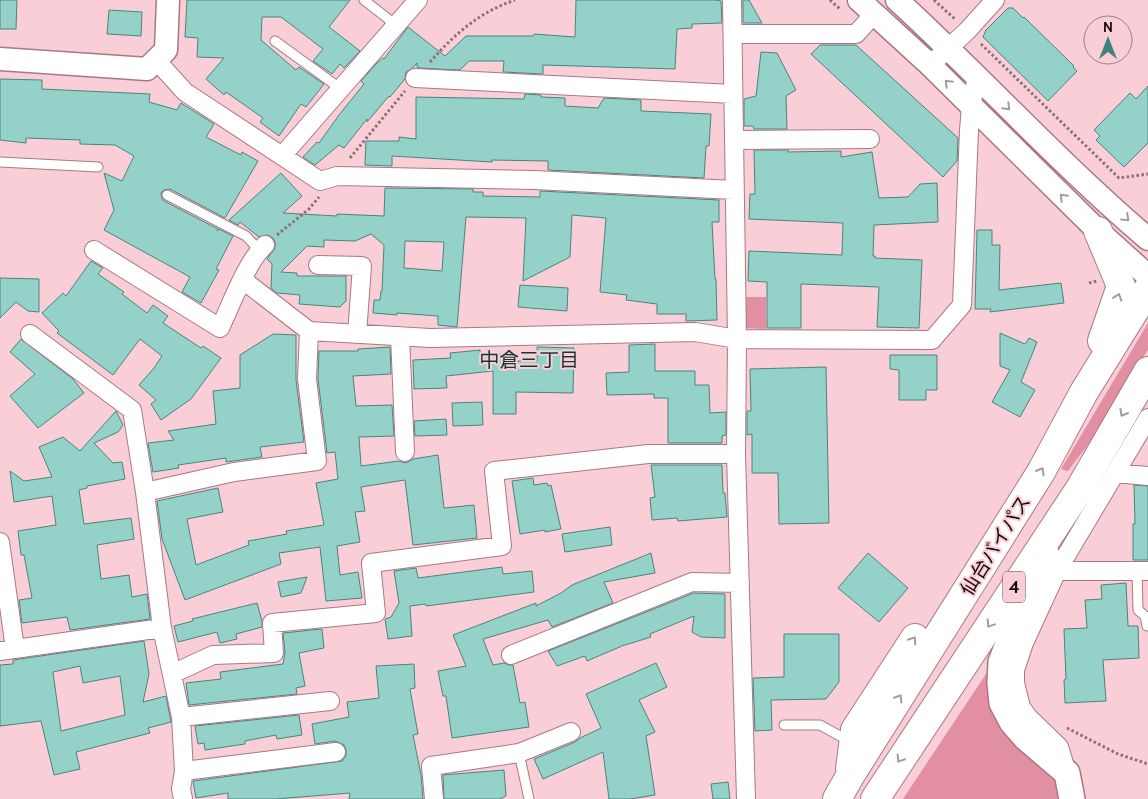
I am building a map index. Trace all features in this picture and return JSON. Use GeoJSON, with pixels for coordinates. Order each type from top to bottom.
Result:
{"type":"FeatureCollection","features":[{"type":"Feature","properties":{"kind":"highway"},"geometry":{"type":"LineString","coordinates":[[1084,392],[1121,286],[1098,231]]}},
{"type":"Feature","properties":{"kind":"highway","name":"仙台バイパス"},"geometry":{"type":"LineString","coordinates":[[837,799],[1041,472],[1084,392],[1148,289]]}},
{"type":"Feature","properties":{"kind":"highway","name":"仙台バイパス"},"geometry":{"type":"LineString","coordinates":[[875,799],[1079,490],[1148,371]]}},
{"type":"Feature","properties":{"kind":"highway"},"geometry":{"type":"LineString","coordinates":[[850,776],[855,730],[944,593],[965,592]]}},
{"type":"Feature","properties":{"kind":"main road"},"geometry":{"type":"LineString","coordinates":[[1072,799],[1067,773],[1026,738],[1012,722],[1002,703],[1000,684],[1001,662],[1029,592],[1079,490]]}},
{"type":"Feature","properties":{"kind":"street"},"geometry":{"type":"LineString","coordinates":[[0,59],[147,69],[166,50],[168,0]]}},
{"type":"Feature","properties":{"kind":"street"},"geometry":{"type":"LineString","coordinates":[[282,156],[418,0]]}},
{"type":"Feature","properties":{"kind":"street"},"geometry":{"type":"LineString","coordinates":[[732,0],[737,339],[736,454],[746,799]]}},
{"type":"Feature","properties":{"kind":"street"},"geometry":{"type":"LineString","coordinates":[[897,0],[949,48],[1038,138],[1148,239]]}},
{"type":"Feature","properties":{"kind":"street"},"geometry":{"type":"LineString","coordinates":[[930,65],[967,32],[995,0]]}},
{"type":"Feature","properties":{"kind":"street"},"geometry":{"type":"LineString","coordinates":[[733,34],[856,34],[866,7],[930,65],[1098,231],[1148,276]]}},
{"type":"Feature","properties":{"kind":"street"},"geometry":{"type":"LineString","coordinates":[[156,60],[185,92],[320,181],[337,176],[534,180],[734,190]]}},
{"type":"Feature","properties":{"kind":"street"},"geometry":{"type":"LineString","coordinates":[[242,280],[309,331],[430,338],[695,332],[737,339],[932,340],[962,305],[971,106],[977,76]]}},
{"type":"Feature","properties":{"kind":"street"},"geometry":{"type":"LineString","coordinates":[[415,78],[733,94]]}},
{"type":"Feature","properties":{"kind":"street"},"geometry":{"type":"LineString","coordinates":[[734,140],[870,139]]}},
{"type":"Feature","properties":{"kind":"street"},"geometry":{"type":"LineString","coordinates":[[94,250],[220,328],[242,280],[262,247]]}},
{"type":"Feature","properties":{"kind":"street"},"geometry":{"type":"LineString","coordinates":[[318,265],[362,266],[357,334]]}},
{"type":"Feature","properties":{"kind":"street"},"geometry":{"type":"LineString","coordinates":[[145,492],[234,472],[317,461],[308,379],[309,331]]}},
{"type":"Feature","properties":{"kind":"street"},"geometry":{"type":"LineString","coordinates":[[30,334],[132,410],[145,492],[162,628],[181,718],[184,771],[181,789],[183,799]]}},
{"type":"Feature","properties":{"kind":"street"},"geometry":{"type":"LineString","coordinates":[[400,336],[405,452]]}},
{"type":"Feature","properties":{"kind":"street"},"geometry":{"type":"LineString","coordinates":[[1067,773],[1059,747],[1028,718],[1021,707],[1015,670],[1024,643],[1057,571],[1148,418]]}},
{"type":"Feature","properties":{"kind":"street"},"geometry":{"type":"LineString","coordinates":[[172,674],[213,655],[274,653],[272,623],[376,613],[371,563],[502,546],[494,471],[648,454],[736,454]]}},
{"type":"Feature","properties":{"kind":"street"},"geometry":{"type":"LineString","coordinates":[[1115,473],[1148,476]]}},
{"type":"Feature","properties":{"kind":"street"},"geometry":{"type":"LineString","coordinates":[[0,542],[7,650],[162,628]]}},
{"type":"Feature","properties":{"kind":"street"},"geometry":{"type":"LineString","coordinates":[[1057,571],[1142,571]]}},
{"type":"Feature","properties":{"kind":"street"},"geometry":{"type":"LineString","coordinates":[[511,655],[692,582],[740,583]]}},
{"type":"Feature","properties":{"kind":"street"},"geometry":{"type":"LineString","coordinates":[[181,718],[330,701]]}},
{"type":"Feature","properties":{"kind":"street"},"geometry":{"type":"LineString","coordinates":[[434,799],[431,766],[519,753],[571,732]]}},
{"type":"Feature","properties":{"kind":"street"},"geometry":{"type":"LineString","coordinates":[[184,771],[336,752]]}},
{"type":"Feature","properties":{"kind":"lane"},"geometry":{"type":"LineString","coordinates":[[364,0],[396,25]]}},
{"type":"Feature","properties":{"kind":"lane"},"geometry":{"type":"LineString","coordinates":[[275,41],[340,89]]}},
{"type":"Feature","properties":{"kind":"lane"},"geometry":{"type":"LineString","coordinates":[[0,162],[98,167]]}},
{"type":"Feature","properties":{"kind":"lane"},"geometry":{"type":"LineString","coordinates":[[167,195],[246,236],[262,247]]}},
{"type":"Feature","properties":{"kind":"lane"},"geometry":{"type":"LineString","coordinates":[[1142,571],[1138,610],[1145,616],[1146,626]]}},
{"type":"Feature","properties":{"kind":"lane"},"geometry":{"type":"LineString","coordinates":[[784,725],[820,725],[853,744]]}},
{"type":"Feature","properties":{"kind":"lane"},"geometry":{"type":"LineString","coordinates":[[519,753],[529,799]]}},
{"type":"Feature","properties":{"kind":"path"},"geometry":{"type":"LineString","coordinates":[[934,0],[960,24]]}},
{"type":"Feature","properties":{"kind":"path"},"geometry":{"type":"LineString","coordinates":[[981,44],[1118,178],[1148,174]]}},
{"type":"Feature","properties":{"kind":"path"},"geometry":{"type":"LineString","coordinates":[[262,247],[309,209],[337,176]]}},
{"type":"Feature","properties":{"kind":"path"},"geometry":{"type":"LineString","coordinates":[[1061,724],[1098,745],[1148,764]]}},
{"type":"Feature","properties":{"kind":"shaded area"},"geometry":{"type":"Polygon","coordinates":[[[744,297],[766,297],[766,329],[743,328],[744,297]]]}},
{"type":"Feature","properties":{"kind":"shaded area"},"geometry":{"type":"Polygon","coordinates":[[[1148,323],[1148,350],[1092,439],[1068,471],[1061,469],[1148,323]]]}},
{"type":"Feature","properties":{"kind":"shaded area"},"geometry":{"type":"Polygon","coordinates":[[[990,668],[1061,778],[1065,799],[903,799],[990,668]]]}},
{"type":"Feature","properties":{"kind":"building"},"geometry":{"type":"Polygon","coordinates":[[[0,0],[17,0],[16,29],[0,29],[0,0]]]}},
{"type":"Feature","properties":{"kind":"building"},"geometry":{"type":"Polygon","coordinates":[[[187,0],[350,0],[329,27],[360,51],[344,68],[340,64],[332,74],[313,61],[323,49],[281,17],[262,17],[261,40],[296,70],[299,67],[324,84],[306,107],[301,104],[279,136],[260,122],[263,118],[226,92],[224,95],[206,79],[224,58],[197,57],[198,38],[185,37],[187,0]]]}},
{"type":"Feature","properties":{"kind":"building"},"geometry":{"type":"Polygon","coordinates":[[[576,0],[716,0],[721,1],[722,23],[692,24],[692,28],[677,29],[675,69],[543,65],[543,74],[503,72],[504,61],[469,61],[458,70],[420,68],[417,67],[417,63],[406,72],[405,79],[367,122],[367,119],[344,148],[339,145],[315,165],[303,157],[317,142],[319,143],[364,84],[361,81],[376,64],[384,59],[408,27],[445,56],[466,36],[533,36],[534,34],[575,37],[576,0]]]}},
{"type":"Feature","properties":{"kind":"building"},"geometry":{"type":"Polygon","coordinates":[[[743,0],[749,0],[762,23],[743,23],[743,0]]]}},
{"type":"Feature","properties":{"kind":"building"},"geometry":{"type":"Polygon","coordinates":[[[1008,8],[1013,8],[1024,17],[1077,71],[1048,101],[983,37],[986,30],[1008,8]]]}},
{"type":"Feature","properties":{"kind":"building"},"geometry":{"type":"Polygon","coordinates":[[[109,10],[142,12],[141,36],[107,34],[109,10]]]}},
{"type":"Feature","properties":{"kind":"building"},"geometry":{"type":"Polygon","coordinates":[[[820,45],[856,45],[958,138],[957,161],[943,177],[811,54],[820,45]]]}},
{"type":"Feature","properties":{"kind":"building"},"geometry":{"type":"Polygon","coordinates":[[[761,52],[777,53],[796,90],[786,96],[787,129],[754,129],[753,126],[744,126],[744,99],[756,96],[761,52]]]}},
{"type":"Feature","properties":{"kind":"building"},"geometry":{"type":"Polygon","coordinates":[[[0,79],[42,80],[42,89],[150,94],[149,102],[177,110],[181,103],[214,124],[206,137],[241,155],[242,152],[258,161],[225,218],[170,189],[164,190],[161,193],[164,201],[218,229],[217,231],[219,229],[233,236],[216,269],[219,270],[201,303],[182,292],[190,277],[104,230],[114,210],[104,173],[122,181],[134,156],[115,145],[80,144],[80,140],[26,138],[26,143],[0,140],[0,79]]]}},
{"type":"Feature","properties":{"kind":"building"},"geometry":{"type":"Polygon","coordinates":[[[1148,86],[1148,143],[1124,167],[1096,140],[1100,136],[1094,130],[1130,93],[1136,99],[1148,86]]]}},
{"type":"Feature","properties":{"kind":"building"},"geometry":{"type":"Polygon","coordinates":[[[525,94],[565,98],[565,106],[598,108],[604,98],[641,100],[641,111],[711,114],[704,178],[548,170],[548,161],[492,160],[492,162],[392,156],[392,166],[365,165],[366,141],[399,141],[399,137],[416,139],[416,97],[524,99],[525,94]]]}},
{"type":"Feature","properties":{"kind":"building"},"geometry":{"type":"Polygon","coordinates":[[[754,150],[788,150],[788,152],[841,151],[841,157],[872,152],[879,198],[908,197],[920,184],[937,183],[938,222],[874,225],[873,256],[875,258],[922,260],[919,328],[877,327],[879,287],[801,284],[801,328],[767,328],[767,282],[748,281],[749,251],[842,255],[843,223],[749,219],[750,194],[755,194],[754,150]]]}},
{"type":"Feature","properties":{"kind":"building"},"geometry":{"type":"Polygon","coordinates":[[[281,173],[302,196],[283,213],[384,216],[385,188],[473,189],[473,192],[483,192],[483,196],[540,197],[540,191],[719,200],[719,222],[712,222],[717,320],[686,321],[686,314],[657,314],[657,304],[626,300],[627,295],[600,292],[606,218],[572,215],[570,257],[523,281],[526,218],[466,217],[457,327],[438,325],[438,316],[373,313],[374,300],[380,300],[382,291],[384,245],[371,234],[355,241],[324,240],[324,247],[307,246],[281,272],[297,273],[297,276],[346,276],[346,301],[340,307],[299,304],[300,295],[277,293],[271,288],[272,264],[267,259],[275,248],[273,238],[267,235],[259,237],[240,222],[238,225],[229,220],[281,173]],[[405,241],[404,268],[442,271],[444,242],[405,241]]]}},
{"type":"Feature","properties":{"kind":"building"},"geometry":{"type":"Polygon","coordinates":[[[977,230],[992,230],[992,245],[1000,245],[999,290],[1061,283],[1064,303],[990,312],[991,309],[975,309],[977,230]]]}},
{"type":"Feature","properties":{"kind":"building"},"geometry":{"type":"Polygon","coordinates":[[[91,261],[103,268],[98,274],[124,292],[122,294],[147,313],[153,305],[168,316],[163,323],[201,348],[203,346],[221,358],[191,399],[161,420],[151,404],[156,400],[139,385],[162,356],[140,339],[113,375],[57,333],[59,331],[42,313],[63,293],[66,296],[91,261]]]}},
{"type":"Feature","properties":{"kind":"building"},"geometry":{"type":"Polygon","coordinates":[[[0,278],[39,279],[39,312],[28,311],[16,302],[0,318],[0,278]]]}},
{"type":"Feature","properties":{"kind":"building"},"geometry":{"type":"Polygon","coordinates":[[[520,285],[568,288],[567,311],[518,307],[520,285]]]}},
{"type":"Feature","properties":{"kind":"building"},"geometry":{"type":"Polygon","coordinates":[[[1000,333],[1025,344],[1029,338],[1037,342],[1021,382],[1035,390],[1020,417],[992,402],[1010,370],[1000,366],[1000,333]]]}},
{"type":"Feature","properties":{"kind":"building"},"geometry":{"type":"Polygon","coordinates":[[[273,334],[296,335],[296,380],[304,442],[260,447],[262,457],[226,462],[226,458],[178,465],[179,468],[153,472],[148,443],[174,440],[168,431],[216,424],[213,391],[240,388],[240,355],[273,334]]]}},
{"type":"Feature","properties":{"kind":"building"},"geometry":{"type":"Polygon","coordinates":[[[21,339],[73,379],[84,393],[38,428],[10,396],[35,374],[10,352],[21,339]]]}},
{"type":"Feature","properties":{"kind":"building"},"geometry":{"type":"Polygon","coordinates":[[[655,344],[655,371],[695,371],[695,385],[709,385],[710,413],[726,412],[726,435],[722,436],[722,443],[668,443],[668,398],[654,398],[654,394],[607,395],[606,373],[629,372],[629,345],[655,344]]]}},
{"type":"Feature","properties":{"kind":"building"},"geometry":{"type":"Polygon","coordinates":[[[390,347],[391,374],[353,376],[356,406],[392,405],[394,436],[359,437],[361,466],[399,461],[406,463],[413,459],[438,455],[444,508],[474,505],[477,538],[413,545],[405,480],[361,487],[365,511],[355,512],[360,542],[337,546],[340,575],[358,572],[362,598],[326,601],[320,547],[279,553],[281,564],[185,600],[162,539],[157,501],[218,488],[223,512],[187,519],[196,565],[249,545],[248,541],[287,534],[286,531],[324,525],[316,483],[338,479],[335,452],[327,453],[318,379],[319,351],[358,351],[358,349],[390,347]]]}},
{"type":"Feature","properties":{"kind":"building"},"geometry":{"type":"Polygon","coordinates":[[[537,347],[574,348],[573,393],[516,392],[516,414],[493,414],[493,371],[446,376],[447,388],[414,389],[413,360],[451,358],[450,353],[480,350],[480,354],[504,354],[504,361],[537,361],[537,347]]]}},
{"type":"Feature","properties":{"kind":"building"},"geometry":{"type":"Polygon","coordinates":[[[890,355],[937,355],[937,390],[926,390],[926,400],[899,400],[899,370],[890,369],[890,355]]]}},
{"type":"Feature","properties":{"kind":"building"},"geometry":{"type":"Polygon","coordinates":[[[826,367],[829,523],[779,524],[778,473],[752,473],[752,434],[747,435],[747,411],[751,411],[750,369],[826,367]]]}},
{"type":"Feature","properties":{"kind":"building"},"geometry":{"type":"Polygon","coordinates":[[[482,402],[483,425],[453,426],[452,403],[482,402]]]}},
{"type":"Feature","properties":{"kind":"building"},"geometry":{"type":"Polygon","coordinates":[[[116,411],[123,425],[118,432],[94,443],[113,463],[122,462],[125,479],[87,486],[87,488],[79,490],[84,524],[131,518],[134,539],[97,545],[101,579],[129,575],[132,597],[147,594],[150,619],[70,630],[67,617],[22,623],[19,600],[32,598],[24,555],[21,555],[18,531],[56,525],[52,496],[14,502],[10,471],[24,481],[52,477],[39,447],[63,437],[80,451],[116,411]]]}},
{"type":"Feature","properties":{"kind":"building"},"geometry":{"type":"Polygon","coordinates":[[[446,419],[447,435],[415,436],[414,421],[446,419]]]}},
{"type":"Feature","properties":{"kind":"building"},"geometry":{"type":"Polygon","coordinates":[[[651,465],[722,465],[723,493],[725,493],[727,517],[678,521],[677,518],[652,520],[650,498],[655,497],[651,465]]]}},
{"type":"Feature","properties":{"kind":"building"},"geometry":{"type":"Polygon","coordinates":[[[533,478],[534,485],[547,483],[548,486],[551,485],[561,529],[520,534],[512,481],[533,478]]]}},
{"type":"Feature","properties":{"kind":"building"},"geometry":{"type":"Polygon","coordinates":[[[1134,485],[1148,486],[1148,560],[1133,560],[1133,524],[1135,524],[1134,485]]]}},
{"type":"Feature","properties":{"kind":"building"},"geometry":{"type":"Polygon","coordinates":[[[610,527],[612,545],[565,552],[562,534],[610,527]]]}},
{"type":"Feature","properties":{"kind":"building"},"geometry":{"type":"Polygon","coordinates":[[[651,553],[655,573],[604,582],[613,603],[552,627],[548,620],[483,639],[493,665],[504,663],[513,665],[520,703],[525,702],[529,727],[452,738],[446,696],[443,696],[438,671],[466,666],[453,635],[536,603],[536,606],[572,585],[651,553]]]}},
{"type":"Feature","properties":{"kind":"building"},"geometry":{"type":"Polygon","coordinates":[[[868,553],[908,588],[879,622],[838,588],[868,553]]]}},
{"type":"Feature","properties":{"kind":"building"},"geometry":{"type":"Polygon","coordinates":[[[502,567],[503,574],[532,571],[534,592],[426,606],[425,604],[410,606],[412,636],[388,639],[385,619],[391,617],[399,603],[394,571],[416,568],[418,578],[502,567]]]}},
{"type":"Feature","properties":{"kind":"building"},"geometry":{"type":"Polygon","coordinates":[[[307,577],[301,593],[281,597],[278,582],[307,577]]]}},
{"type":"Feature","properties":{"kind":"building"},"geometry":{"type":"Polygon","coordinates":[[[1126,583],[1128,626],[1138,626],[1139,658],[1103,660],[1106,701],[1065,703],[1064,629],[1087,628],[1085,600],[1102,599],[1101,585],[1126,583]]]}},
{"type":"Feature","properties":{"kind":"building"},"geometry":{"type":"Polygon","coordinates":[[[694,593],[725,594],[725,638],[701,637],[692,632],[694,616],[650,634],[651,637],[622,646],[587,661],[585,656],[557,666],[548,651],[694,593]]]}},
{"type":"Feature","properties":{"kind":"building"},"geometry":{"type":"Polygon","coordinates":[[[257,603],[262,627],[236,634],[237,639],[220,643],[217,632],[178,642],[174,626],[193,621],[192,619],[257,603]]]}},
{"type":"Feature","properties":{"kind":"building"},"geometry":{"type":"Polygon","coordinates":[[[322,629],[324,648],[299,653],[305,686],[296,688],[297,694],[189,705],[186,683],[221,679],[220,672],[283,664],[285,652],[283,633],[322,629]]]}},
{"type":"Feature","properties":{"kind":"building"},"geometry":{"type":"Polygon","coordinates":[[[784,634],[839,634],[839,682],[826,699],[771,700],[772,730],[755,731],[753,678],[784,677],[784,634]]]}},
{"type":"Feature","properties":{"kind":"building"},"geometry":{"type":"Polygon","coordinates":[[[144,641],[149,674],[143,702],[166,696],[171,722],[148,728],[150,733],[76,752],[80,769],[54,775],[41,721],[0,726],[0,665],[13,664],[13,660],[144,641]],[[80,666],[53,672],[61,731],[125,715],[120,676],[83,683],[80,666]]]}},
{"type":"Feature","properties":{"kind":"building"},"geometry":{"type":"Polygon","coordinates":[[[656,663],[667,687],[639,700],[655,732],[646,736],[655,795],[630,799],[609,799],[603,752],[543,779],[534,759],[575,742],[601,728],[586,694],[656,663]]]}},
{"type":"Feature","properties":{"kind":"building"},"geometry":{"type":"Polygon","coordinates":[[[414,664],[415,688],[410,689],[418,734],[413,735],[421,775],[423,799],[349,799],[350,793],[276,799],[228,799],[228,793],[196,798],[193,781],[342,761],[346,756],[344,745],[335,741],[315,744],[312,724],[349,717],[347,702],[379,698],[376,666],[414,664]]]}},
{"type":"Feature","properties":{"kind":"building"},"geometry":{"type":"Polygon","coordinates":[[[299,715],[302,735],[277,739],[276,735],[245,741],[245,744],[205,750],[204,743],[198,744],[195,726],[299,715]]]}},
{"type":"Feature","properties":{"kind":"building"},"geometry":{"type":"Polygon","coordinates":[[[504,770],[506,796],[500,799],[444,799],[443,775],[504,770]]]}},
{"type":"Feature","properties":{"kind":"building"},"geometry":{"type":"Polygon","coordinates":[[[728,782],[730,799],[713,799],[711,784],[728,782]]]}},
{"type":"Feature","properties":{"kind":"district","name":"中倉三丁目"},"geometry":{"type":"Point","coordinates":[529,360]}}]}
